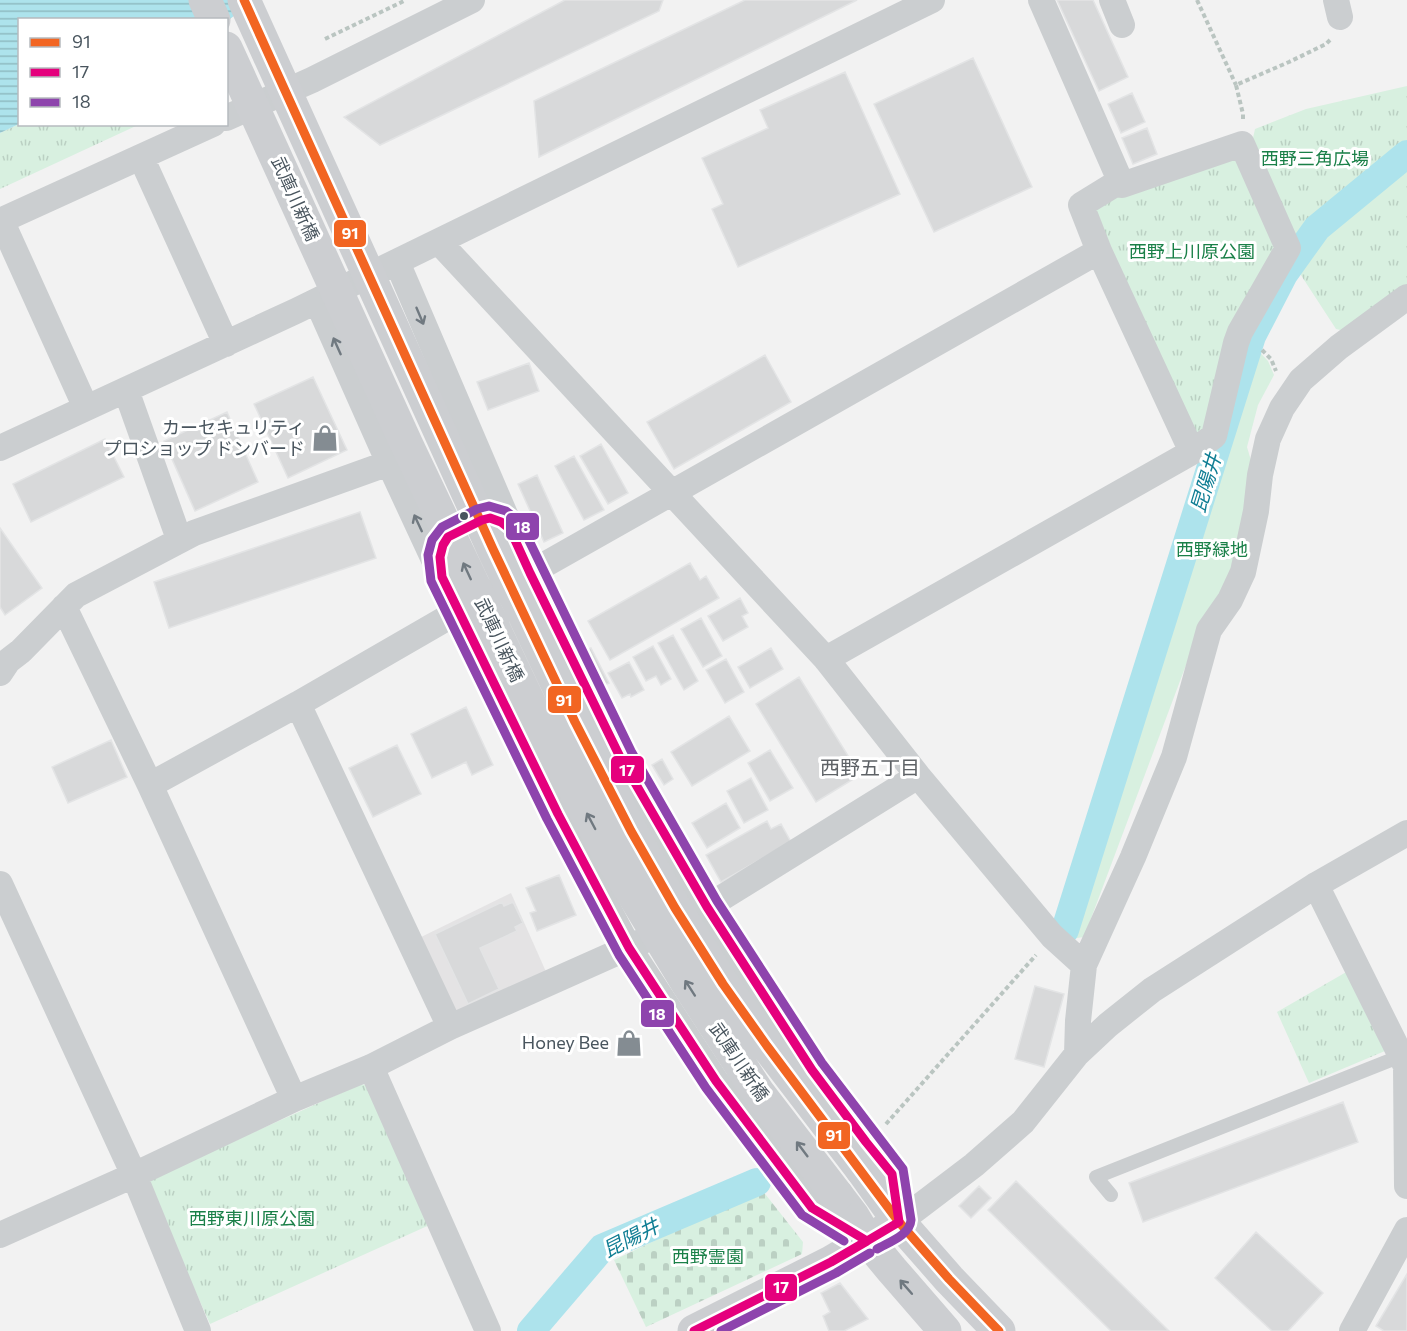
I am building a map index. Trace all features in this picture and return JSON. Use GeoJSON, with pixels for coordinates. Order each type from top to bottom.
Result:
{"type":"FeatureCollection","features":[{"type":"Feature","properties":{"kind":"street"},"geometry":{"type":"LineString","coordinates":[[205,0],[213,18]]}},
{"type":"Feature","properties":{"kind":"street","name":"武庫川新橋"},"geometry":{"type":"LineString","coordinates":[[244,0],[493,549],[575,722],[631,831],[675,908],[723,984],[767,1046],[864,1156],[899,1222],[999,1331]]}},
{"type":"Feature","properties":{"kind":"street"},"geometry":{"type":"LineString","coordinates":[[228,117],[312,80],[472,0]]}},
{"type":"Feature","properties":{"kind":"street"},"geometry":{"type":"LineString","coordinates":[[0,448],[317,301],[932,0]]}},
{"type":"Feature","properties":{"kind":"street"},"geometry":{"type":"LineString","coordinates":[[826,659],[1192,452],[1214,436],[1240,332],[1288,248],[1242,144],[1122,185],[1041,0]]}},
{"type":"Feature","properties":{"kind":"street"},"geometry":{"type":"LineString","coordinates":[[1112,0],[1122,25]]}},
{"type":"Feature","properties":{"kind":"street","name":"武庫川新橋"},"geometry":{"type":"LineString","coordinates":[[228,52],[407,445],[531,708],[608,853],[758,1092],[853,1216],[868,1241],[945,1331]]}},
{"type":"Feature","properties":{"kind":"street"},"geometry":{"type":"LineString","coordinates":[[86,408],[1,221],[209,126]]}},
{"type":"Feature","properties":{"kind":"street"},"geometry":{"type":"LineString","coordinates":[[141,157],[226,344]]}},
{"type":"Feature","properties":{"kind":"street"},"geometry":{"type":"LineString","coordinates":[[1120,181],[1081,206],[1099,252],[1192,452]]}},
{"type":"Feature","properties":{"kind":"street"},"geometry":{"type":"LineString","coordinates":[[439,242],[826,659],[918,776],[1052,936],[1084,965]]}},
{"type":"Feature","properties":{"kind":"street"},"geometry":{"type":"LineString","coordinates":[[150,785],[298,704],[459,611],[1099,252]]}},
{"type":"Feature","properties":{"kind":"street"},"geometry":{"type":"LineString","coordinates":[[397,262],[510,529],[620,758],[707,907],[812,1070],[864,1156]]}},
{"type":"Feature","properties":{"kind":"street"},"geometry":{"type":"LineString","coordinates":[[1077,1054],[1084,965],[1133,857],[1174,757],[1209,630],[1230,600],[1243,573],[1268,439],[1282,408],[1301,380],[1339,347],[1407,297]]}},
{"type":"Feature","properties":{"kind":"street"},"geometry":{"type":"LineString","coordinates":[[317,301],[442,576],[558,814],[629,948],[716,1081],[812,1208],[868,1241]]}},
{"type":"Feature","properties":{"kind":"street"},"geometry":{"type":"LineString","coordinates":[[126,390],[179,539]]}},
{"type":"Feature","properties":{"kind":"street"},"geometry":{"type":"LineString","coordinates":[[3,661],[21,651],[76,595],[179,539],[389,463]]}},
{"type":"Feature","properties":{"kind":"street"},"geometry":{"type":"LineString","coordinates":[[64,607],[150,785],[294,1099]]}},
{"type":"Feature","properties":{"kind":"street"},"geometry":{"type":"LineString","coordinates":[[298,704],[450,1027]]}},
{"type":"Feature","properties":{"kind":"street"},"geometry":{"type":"LineString","coordinates":[[0,1235],[134,1175],[294,1099],[371,1067],[450,1027],[629,948],[707,907],[918,776]]}},
{"type":"Feature","properties":{"kind":"street"},"geometry":{"type":"LineString","coordinates":[[694,1331],[831,1262],[899,1222],[974,1165],[1023,1122],[1077,1054],[1108,1025],[1152,990],[1316,885],[1407,833]]}},
{"type":"Feature","properties":{"kind":"street"},"geometry":{"type":"LineString","coordinates":[[0,884],[134,1175],[198,1331]]}},
{"type":"Feature","properties":{"kind":"street"},"geometry":{"type":"LineString","coordinates":[[1316,885],[1404,1063],[1407,1186]]}},
{"type":"Feature","properties":{"kind":"street"},"geometry":{"type":"LineString","coordinates":[[371,1067],[488,1331]]}},
{"type":"Feature","properties":{"kind":"street"},"geometry":{"type":"LineString","coordinates":[[1352,1331],[1407,1230]]}},
{"type":"Feature","properties":{"kind":"lane"},"geometry":{"type":"LineString","coordinates":[[442,576],[440,557],[448,537],[490,518],[510,529]]}},
{"type":"Feature","properties":{"kind":"lane"},"geometry":{"type":"LineString","coordinates":[[1110,1195],[1096,1177],[1404,1063]]}},
{"type":"Feature","properties":{"kind":"path"},"geometry":{"type":"LineString","coordinates":[[325,39],[406,0]]}},
{"type":"Feature","properties":{"kind":"path"},"geometry":{"type":"LineString","coordinates":[[1197,0],[1236,85],[1243,114],[1242,144]]}},
{"type":"Feature","properties":{"kind":"path"},"geometry":{"type":"LineString","coordinates":[[1236,85],[1326,44],[1340,31],[1338,8]]}},
{"type":"Feature","properties":{"kind":"path"},"geometry":{"type":"LineString","coordinates":[[864,1156],[886,1124],[1052,936]]}},
{"type":"Feature","properties":{"kind":"shaded area"},"geometry":{"type":"Polygon","coordinates":[[[511,893],[547,974],[460,1014],[445,1009],[415,940],[511,893]]]}},
{"type":"Feature","properties":{"kind":"green space","name":"西野三角広場"},"geometry":{"type":"Polygon","coordinates":[[[1407,86],[1407,150],[1319,220],[1299,249],[1251,147],[1255,129],[1306,109],[1407,86]]]}},
{"type":"Feature","properties":{"kind":"green space"},"geometry":{"type":"Polygon","coordinates":[[[18,124],[136,126],[0,189],[0,133],[18,124]]]}},
{"type":"Feature","properties":{"kind":"green space","name":"西野上川原公園"},"geometry":{"type":"Polygon","coordinates":[[[1234,156],[1281,242],[1211,434],[1195,437],[1094,213],[1108,192],[1234,156]]]}},
{"type":"Feature","properties":{"kind":"green space"},"geometry":{"type":"Polygon","coordinates":[[[1407,161],[1407,288],[1349,332],[1336,329],[1295,266],[1321,230],[1407,161]]]}},
{"type":"Feature","properties":{"kind":"green space","name":"西野緑地"},"geometry":{"type":"Polygon","coordinates":[[[1252,344],[1268,361],[1274,375],[1258,405],[1247,447],[1255,474],[1240,564],[1204,617],[1084,937],[1070,939],[1060,926],[1093,807],[1245,349],[1252,344]]]}},
{"type":"Feature","properties":{"kind":"green space"},"geometry":{"type":"Polygon","coordinates":[[[1348,971],[1385,1051],[1309,1083],[1277,1012],[1348,971]]]}},
{"type":"Feature","properties":{"kind":"green space","name":"西野東川原公園"},"geometry":{"type":"Polygon","coordinates":[[[361,1084],[371,1086],[434,1223],[210,1324],[148,1185],[149,1179],[361,1084]]]}},
{"type":"Feature","properties":{"kind":"green space","name":"西野霊園"},"geometry":{"type":"Polygon","coordinates":[[[762,1190],[803,1242],[802,1254],[646,1327],[614,1260],[762,1190]]]}},
{"type":"Feature","properties":{"kind":"water"},"geometry":{"type":"Polygon","coordinates":[[[0,0],[256,0],[228,20],[228,18],[18,18],[18,124],[0,133],[0,0]]]}},
{"type":"Feature","properties":{"kind":"building"},"geometry":{"type":"Polygon","coordinates":[[[565,0],[663,0],[659,11],[380,145],[344,117],[565,0]]]}},
{"type":"Feature","properties":{"kind":"building"},"geometry":{"type":"Polygon","coordinates":[[[745,0],[857,0],[539,157],[534,101],[745,0]]]}},
{"type":"Feature","properties":{"kind":"building"},"geometry":{"type":"Polygon","coordinates":[[[1057,0],[1093,0],[1128,77],[1099,91],[1057,0]]]}},
{"type":"Feature","properties":{"kind":"building"},"geometry":{"type":"Polygon","coordinates":[[[973,58],[1032,187],[934,232],[874,104],[973,58]]]}},
{"type":"Feature","properties":{"kind":"building"},"geometry":{"type":"Polygon","coordinates":[[[845,72],[900,194],[738,267],[712,209],[723,204],[702,158],[768,128],[760,110],[845,72]]]}},
{"type":"Feature","properties":{"kind":"building"},"geometry":{"type":"Polygon","coordinates":[[[1132,93],[1145,122],[1121,133],[1108,104],[1132,93]]]}},
{"type":"Feature","properties":{"kind":"building"},"geometry":{"type":"Polygon","coordinates":[[[1147,128],[1157,154],[1133,164],[1122,138],[1147,128]]]}},
{"type":"Feature","properties":{"kind":"building"},"geometry":{"type":"Polygon","coordinates":[[[765,355],[791,402],[674,469],[647,422],[765,355]]]}},
{"type":"Feature","properties":{"kind":"building"},"geometry":{"type":"Polygon","coordinates":[[[529,363],[539,391],[488,410],[477,382],[529,363]]]}},
{"type":"Feature","properties":{"kind":"building"},"geometry":{"type":"Polygon","coordinates":[[[313,377],[347,450],[288,478],[254,404],[313,377]]]}},
{"type":"Feature","properties":{"kind":"building"},"geometry":{"type":"Polygon","coordinates":[[[227,412],[258,482],[195,511],[164,441],[227,412]]]}},
{"type":"Feature","properties":{"kind":"building"},"geometry":{"type":"Polygon","coordinates":[[[105,439],[124,477],[31,522],[13,484],[105,439]]]}},
{"type":"Feature","properties":{"kind":"building"},"geometry":{"type":"Polygon","coordinates":[[[601,444],[628,493],[608,504],[580,456],[601,444]]]}},
{"type":"Feature","properties":{"kind":"building"},"geometry":{"type":"Polygon","coordinates":[[[574,456],[604,510],[584,520],[555,466],[574,456]]]}},
{"type":"Feature","properties":{"kind":"building"},"geometry":{"type":"Polygon","coordinates":[[[537,475],[563,533],[544,542],[518,484],[537,475]]]}},
{"type":"Feature","properties":{"kind":"building"},"geometry":{"type":"Polygon","coordinates":[[[360,512],[376,558],[169,628],[154,582],[360,512]]]}},
{"type":"Feature","properties":{"kind":"building"},"geometry":{"type":"Polygon","coordinates":[[[0,528],[42,588],[5,615],[0,607],[0,528]]]}},
{"type":"Feature","properties":{"kind":"building"},"geometry":{"type":"Polygon","coordinates":[[[690,563],[700,580],[706,576],[719,598],[610,660],[588,621],[690,563]]]}},
{"type":"Feature","properties":{"kind":"building"},"geometry":{"type":"Polygon","coordinates":[[[740,598],[748,613],[742,616],[748,627],[723,641],[708,616],[740,598]]]}},
{"type":"Feature","properties":{"kind":"building"},"geometry":{"type":"Polygon","coordinates":[[[701,618],[722,656],[703,667],[681,629],[701,618]]]}},
{"type":"Feature","properties":{"kind":"building"},"geometry":{"type":"Polygon","coordinates":[[[673,635],[698,681],[684,690],[658,643],[673,635]]]}},
{"type":"Feature","properties":{"kind":"building"},"geometry":{"type":"Polygon","coordinates":[[[653,646],[671,679],[661,685],[656,676],[646,681],[633,657],[653,646]]]}},
{"type":"Feature","properties":{"kind":"building"},"geometry":{"type":"Polygon","coordinates":[[[591,648],[609,683],[604,685],[586,650],[591,648]]]}},
{"type":"Feature","properties":{"kind":"building"},"geometry":{"type":"Polygon","coordinates":[[[771,648],[783,669],[750,688],[738,667],[771,648]]]}},
{"type":"Feature","properties":{"kind":"building"},"geometry":{"type":"Polygon","coordinates":[[[726,659],[744,692],[725,703],[706,670],[726,659]]]}},
{"type":"Feature","properties":{"kind":"building"},"geometry":{"type":"Polygon","coordinates":[[[629,662],[644,690],[631,697],[630,694],[622,698],[608,673],[629,662]]]}},
{"type":"Feature","properties":{"kind":"building"},"geometry":{"type":"Polygon","coordinates":[[[799,677],[860,775],[816,802],[756,704],[799,677]]]}},
{"type":"Feature","properties":{"kind":"building"},"geometry":{"type":"Polygon","coordinates":[[[466,707],[493,765],[472,775],[466,762],[432,778],[411,734],[466,707]]]}},
{"type":"Feature","properties":{"kind":"building"},"geometry":{"type":"Polygon","coordinates":[[[729,716],[750,751],[692,786],[671,752],[729,716]]]}},
{"type":"Feature","properties":{"kind":"building"},"geometry":{"type":"Polygon","coordinates":[[[111,740],[127,777],[68,803],[52,767],[111,740]]]}},
{"type":"Feature","properties":{"kind":"building"},"geometry":{"type":"Polygon","coordinates":[[[397,745],[421,794],[373,817],[349,768],[397,745]]]}},
{"type":"Feature","properties":{"kind":"building"},"geometry":{"type":"Polygon","coordinates":[[[770,750],[793,788],[770,801],[748,763],[770,750]]]}},
{"type":"Feature","properties":{"kind":"building"},"geometry":{"type":"Polygon","coordinates":[[[662,759],[673,779],[664,785],[652,765],[662,759]]]}},
{"type":"Feature","properties":{"kind":"building"},"geometry":{"type":"Polygon","coordinates":[[[751,778],[768,810],[744,823],[727,791],[751,778]]]}},
{"type":"Feature","properties":{"kind":"building"},"geometry":{"type":"Polygon","coordinates":[[[726,803],[740,828],[707,848],[692,823],[726,803]]]}},
{"type":"Feature","properties":{"kind":"building"},"geometry":{"type":"Polygon","coordinates":[[[767,821],[771,829],[781,824],[791,842],[721,882],[706,855],[767,821]]]}},
{"type":"Feature","properties":{"kind":"building"},"geometry":{"type":"Polygon","coordinates":[[[559,875],[576,915],[537,931],[530,913],[536,911],[526,888],[559,875]]]}},
{"type":"Feature","properties":{"kind":"building"},"geometry":{"type":"Polygon","coordinates":[[[502,902],[504,906],[513,902],[523,923],[515,927],[517,931],[480,948],[499,989],[468,1004],[435,934],[502,902]]]}},
{"type":"Feature","properties":{"kind":"building"},"geometry":{"type":"Polygon","coordinates":[[[1035,986],[1064,994],[1044,1067],[1015,1059],[1035,986]]]}},
{"type":"Feature","properties":{"kind":"building"},"geometry":{"type":"Polygon","coordinates":[[[1343,1102],[1358,1142],[1143,1222],[1129,1183],[1343,1102]]]}},
{"type":"Feature","properties":{"kind":"building"},"geometry":{"type":"Polygon","coordinates":[[[1016,1181],[1169,1331],[1111,1331],[988,1210],[1016,1181]]]}},
{"type":"Feature","properties":{"kind":"building"},"geometry":{"type":"Polygon","coordinates":[[[979,1186],[991,1198],[971,1218],[959,1206],[979,1186]]]}},
{"type":"Feature","properties":{"kind":"building"},"geometry":{"type":"Polygon","coordinates":[[[1256,1232],[1323,1293],[1288,1331],[1272,1331],[1215,1278],[1256,1232]]]}},
{"type":"Feature","properties":{"kind":"building"},"geometry":{"type":"Polygon","coordinates":[[[1407,1274],[1407,1331],[1384,1331],[1376,1326],[1407,1274]]]}},
{"type":"Feature","properties":{"kind":"building"},"geometry":{"type":"Polygon","coordinates":[[[840,1283],[868,1319],[844,1331],[829,1331],[823,1316],[830,1312],[821,1293],[840,1283]]]}},
{"type":"Feature","properties":{"kind":"waterway","name":"昆陽井"},"geometry":{"type":"LineString","coordinates":[[1065,930],[1252,336],[1284,274],[1317,228],[1407,154]]}},
{"type":"Feature","properties":{"kind":"waterway","name":"昆陽井"},"geometry":{"type":"LineString","coordinates":[[531,1331],[602,1248],[757,1182]]}},
{"type":"Feature","properties":{"kind":"transit line","name":"91"},"geometry":{"type":"LineString","coordinates":[[244,0],[493,549],[575,722],[631,831],[675,908],[723,984],[767,1046],[899,1222],[999,1331]]}},
{"type":"Feature","properties":{"kind":"transit line","name":"18"},"geometry":{"type":"LineString","coordinates":[[844,1241],[802,1215],[706,1088],[619,955],[547,819],[431,581],[428,555],[432,540],[442,527],[477,509],[489,506],[506,511],[520,522],[631,751],[717,901],[822,1063],[903,1169],[910,1225],[898,1238],[877,1249]]}},
{"type":"Feature","properties":{"kind":"transit line","name":"17"},"geometry":{"type":"LineString","coordinates":[[490,518],[510,529],[620,757],[707,907],[812,1070],[892,1174],[899,1222],[867,1241],[812,1208],[716,1081],[629,948],[558,814],[442,577],[440,557],[448,537],[490,518]]}},
{"type":"Feature","properties":{"kind":"transit line","name":"17"},"geometry":{"type":"LineString","coordinates":[[694,1331],[831,1262],[867,1241]]}},
{"type":"Feature","properties":{"kind":"transit line","name":"18"},"geometry":{"type":"LineString","coordinates":[[721,1331],[836,1273],[870,1253]]}},
{"type":"Feature","properties":{"kind":"place","name":"カーセキュリティ プロショップ ドンバード"},"geometry":{"type":"Point","coordinates":[325,438]}},
{"type":"Feature","properties":{"kind":"place","name":"Honey Bee"},"geometry":{"type":"Point","coordinates":[629,1043]}},
{"type":"Feature","properties":{"kind":"district","name":"西野五丁目"},"geometry":{"type":"Point","coordinates":[870,768]}}]}
